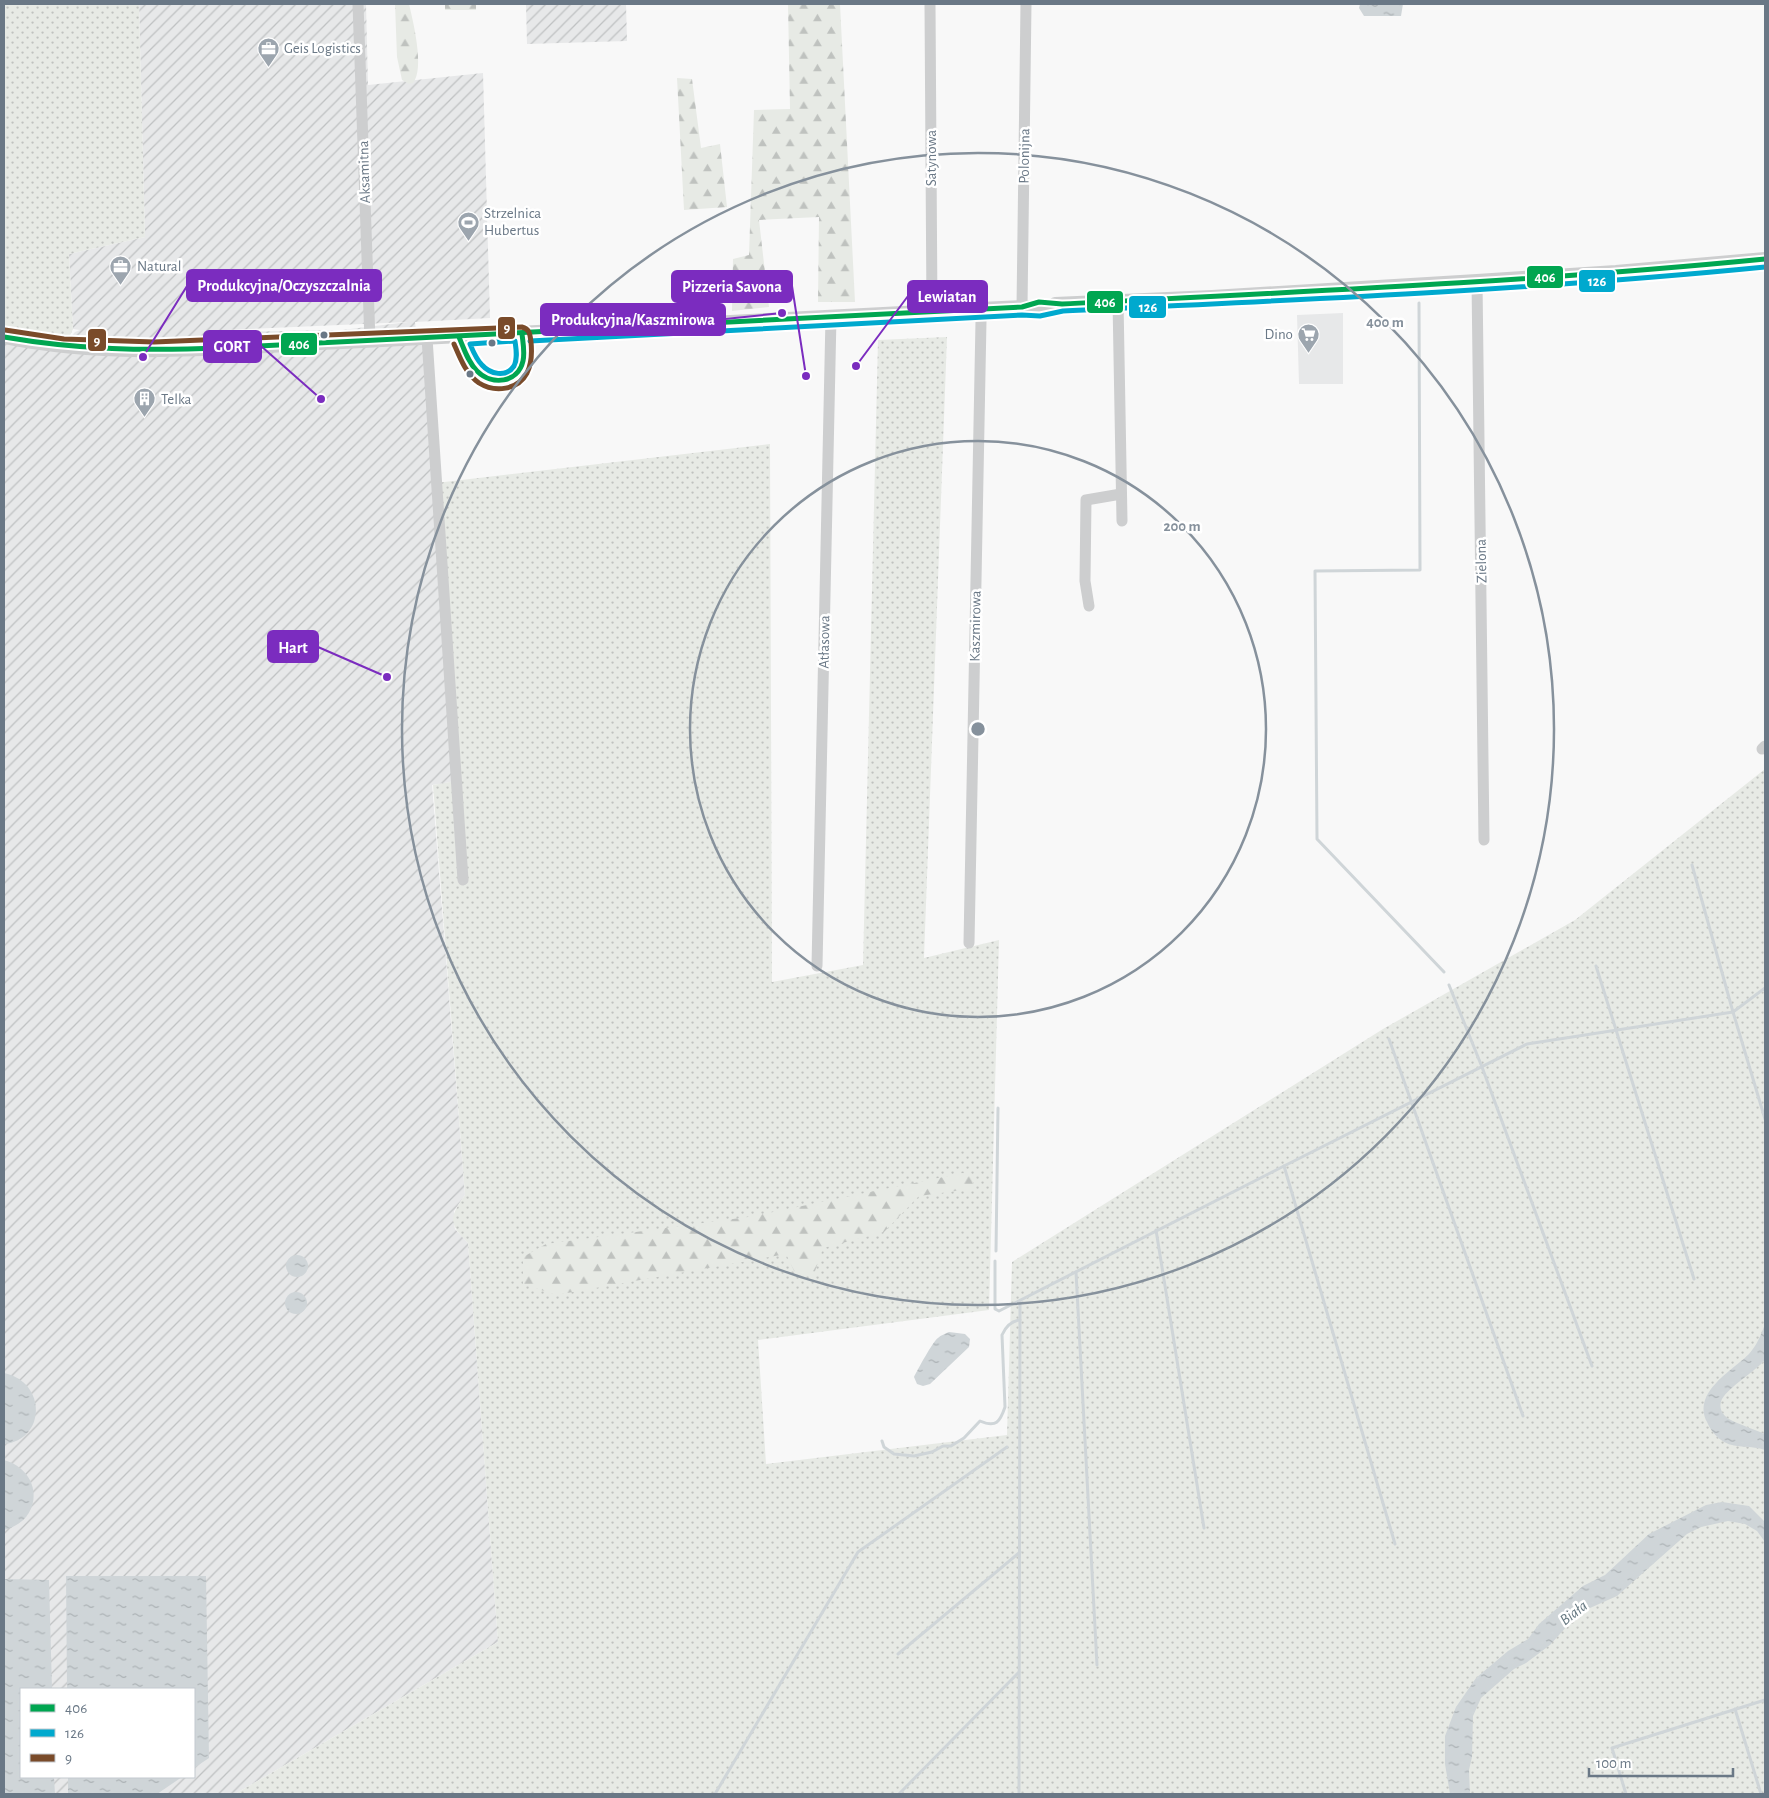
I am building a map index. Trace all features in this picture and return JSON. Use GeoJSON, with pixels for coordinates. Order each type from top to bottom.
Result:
{"type":"FeatureCollection","features":[{"type":"Feature","properties":{"kind":"street","name":"Aksamitna"},"geometry":{"type":"LineString","coordinates":[[358,4],[370,341]]}},
{"type":"Feature","properties":{"kind":"street","name":"Satynowa"},"geometry":{"type":"LineString","coordinates":[[930,4],[932,312]]}},
{"type":"Feature","properties":{"kind":"street","name":"Polonijna"},"geometry":{"type":"LineString","coordinates":[[1022,307],[1026,4]]}},
{"type":"Feature","properties":{"kind":"street"},"geometry":{"type":"LineString","coordinates":[[4,337],[83,348],[152,350],[370,341],[1022,307],[1039,302],[1062,304],[1477,281],[1615,272],[1765,259]]}},
{"type":"Feature","properties":{"kind":"street","name":"Zielona"},"geometry":{"type":"LineString","coordinates":[[1477,281],[1484,840]]}},
{"type":"Feature","properties":{"kind":"street"},"geometry":{"type":"LineString","coordinates":[[1118,301],[1122,521]]}},
{"type":"Feature","properties":{"kind":"street","name":"Kaszmirowa"},"geometry":{"type":"LineString","coordinates":[[969,943],[982,321],[980,309]]}},
{"type":"Feature","properties":{"kind":"street","name":"Atłasowa"},"geometry":{"type":"LineString","coordinates":[[817,966],[831,317]]}},
{"type":"Feature","properties":{"kind":"street"},"geometry":{"type":"LineString","coordinates":[[427,338],[463,880]]}},
{"type":"Feature","properties":{"kind":"street"},"geometry":{"type":"LineString","coordinates":[[1089,606],[1085,581],[1086,500],[1121,494]]}},
{"type":"Feature","properties":{"kind":"shaded area"},"geometry":{"type":"Polygon","coordinates":[[[139,4],[366,4],[368,85],[483,73],[490,318],[415,322],[417,338],[427,338],[457,781],[432,785],[465,1195],[454,1211],[454,1224],[455,1229],[468,1243],[498,1642],[235,1794],[4,1794],[4,330],[68,340],[75,332],[80,330],[73,329],[69,254],[145,237],[139,4]],[[408,322],[202,331],[223,332],[342,330],[408,322]]]}},
{"type":"Feature","properties":{"kind":"shaded area"},"geometry":{"type":"Polygon","coordinates":[[[526,4],[626,4],[627,41],[527,44],[526,4]]]}},
{"type":"Feature","properties":{"kind":"shaded area"},"geometry":{"type":"Polygon","coordinates":[[[1343,313],[1343,384],[1299,384],[1297,315],[1343,313]]]}},
{"type":"Feature","properties":{"kind":"green space"},"geometry":{"type":"Polygon","coordinates":[[[4,4],[139,4],[145,237],[69,254],[73,329],[68,340],[23,333],[23,330],[4,326],[4,4]]]}},
{"type":"Feature","properties":{"kind":"green space"},"geometry":{"type":"Polygon","coordinates":[[[395,4],[409,4],[415,33],[418,67],[413,83],[409,84],[402,80],[397,57],[395,4]]]}},
{"type":"Feature","properties":{"kind":"green space"},"geometry":{"type":"Polygon","coordinates":[[[445,4],[476,4],[476,10],[445,10],[445,4]]]}},
{"type":"Feature","properties":{"kind":"green space"},"geometry":{"type":"Polygon","coordinates":[[[788,4],[840,4],[855,302],[818,302],[819,217],[759,220],[769,307],[732,311],[733,259],[749,255],[754,110],[790,109],[788,4]]]}},
{"type":"Feature","properties":{"kind":"green space"},"geometry":{"type":"Polygon","coordinates":[[[677,78],[692,79],[701,148],[720,144],[727,207],[684,210],[677,78]]]}},
{"type":"Feature","properties":{"kind":"green space"},"geometry":{"type":"Polygon","coordinates":[[[947,337],[924,958],[999,940],[989,1310],[758,1340],[766,1464],[1007,1435],[1012,1262],[1383,1029],[1575,920],[1765,769],[1765,1794],[235,1794],[498,1642],[468,1243],[457,1230],[453,1220],[456,1209],[465,1195],[433,785],[456,781],[436,483],[770,444],[772,982],[863,965],[878,340],[947,337]]]}},
{"type":"Feature","properties":{"kind":"green space"},"geometry":{"type":"Polygon","coordinates":[[[963,1173],[976,1178],[970,1189],[919,1196],[884,1232],[823,1248],[814,1274],[796,1275],[786,1254],[556,1295],[523,1284],[523,1257],[546,1244],[748,1217],[963,1173]]]}},
{"type":"Feature","properties":{"kind":"water"},"geometry":{"type":"Polygon","coordinates":[[[1360,4],[1403,4],[1401,16],[1364,16],[1359,8],[1360,4]]]}},
{"type":"Feature","properties":{"kind":"water"},"geometry":{"type":"Polygon","coordinates":[[[297,1255],[305,1258],[308,1266],[305,1274],[297,1277],[289,1274],[286,1266],[289,1258],[297,1255]]]}},
{"type":"Feature","properties":{"kind":"water"},"geometry":{"type":"Polygon","coordinates":[[[296,1292],[304,1295],[307,1303],[304,1311],[296,1314],[288,1311],[285,1303],[288,1295],[296,1292]]]}},
{"type":"Feature","properties":{"kind":"water"},"geometry":{"type":"Polygon","coordinates":[[[1765,1324],[1765,1360],[1725,1394],[1720,1405],[1724,1415],[1729,1419],[1765,1434],[1765,1450],[1734,1446],[1724,1442],[1710,1428],[1704,1411],[1705,1401],[1709,1392],[1724,1375],[1752,1351],[1765,1324]]]}},
{"type":"Feature","properties":{"kind":"water"},"geometry":{"type":"Polygon","coordinates":[[[949,1332],[965,1334],[970,1339],[969,1347],[930,1384],[923,1386],[917,1384],[914,1377],[929,1350],[938,1338],[949,1332]]]}},
{"type":"Feature","properties":{"kind":"water"},"geometry":{"type":"Polygon","coordinates":[[[4,1373],[18,1378],[28,1387],[34,1398],[36,1410],[34,1422],[28,1432],[18,1440],[4,1444],[4,1373]]]}},
{"type":"Feature","properties":{"kind":"water"},"geometry":{"type":"Polygon","coordinates":[[[4,1460],[17,1466],[26,1474],[32,1484],[34,1495],[32,1506],[26,1516],[17,1525],[4,1530],[4,1460]]]}},
{"type":"Feature","properties":{"kind":"water","name":"Biała"},"geometry":{"type":"Polygon","coordinates":[[[1722,1502],[1749,1506],[1765,1522],[1765,1542],[1757,1531],[1745,1524],[1728,1521],[1701,1527],[1687,1534],[1617,1596],[1590,1608],[1568,1625],[1550,1645],[1526,1663],[1514,1669],[1481,1698],[1473,1716],[1472,1757],[1469,1770],[1470,1794],[1450,1794],[1445,1764],[1445,1736],[1456,1707],[1476,1678],[1508,1651],[1528,1639],[1539,1624],[1583,1586],[1605,1575],[1649,1534],[1706,1505],[1722,1502]]]}},
{"type":"Feature","properties":{"kind":"water"},"geometry":{"type":"Polygon","coordinates":[[[66,1576],[206,1576],[209,1758],[195,1767],[195,1688],[67,1688],[66,1576]]]}},
{"type":"Feature","properties":{"kind":"water"},"geometry":{"type":"Polygon","coordinates":[[[4,1579],[49,1580],[52,1688],[20,1688],[20,1778],[54,1778],[55,1794],[4,1794],[4,1579]]]}},
{"type":"Feature","properties":{"kind":"water"},"geometry":{"type":"Polygon","coordinates":[[[68,1778],[181,1778],[157,1794],[68,1794],[68,1778]]]}},
{"type":"Feature","properties":{"kind":"waterway"},"geometry":{"type":"LineString","coordinates":[[1419,303],[1420,570],[1315,571],[1317,839],[1444,972]]}},
{"type":"Feature","properties":{"kind":"waterway"},"geometry":{"type":"LineString","coordinates":[[1692,865],[1765,1119]]}},
{"type":"Feature","properties":{"kind":"waterway"},"geometry":{"type":"LineString","coordinates":[[1596,966],[1694,1279]]}},
{"type":"Feature","properties":{"kind":"waterway"},"geometry":{"type":"LineString","coordinates":[[1449,985],[1482,1067],[1592,1366]]}},
{"type":"Feature","properties":{"kind":"waterway"},"geometry":{"type":"LineString","coordinates":[[995,1261],[995,1309],[999,1311],[1527,1044],[1733,1012],[1765,988]]}},
{"type":"Feature","properties":{"kind":"waterway"},"geometry":{"type":"LineString","coordinates":[[1389,1039],[1523,1416]]}},
{"type":"Feature","properties":{"kind":"waterway"},"geometry":{"type":"LineString","coordinates":[[996,1251],[998,1108]]}},
{"type":"Feature","properties":{"kind":"waterway"},"geometry":{"type":"LineString","coordinates":[[1284,1166],[1395,1544]]}},
{"type":"Feature","properties":{"kind":"waterway"},"geometry":{"type":"LineString","coordinates":[[1156,1230],[1204,1528]]}},
{"type":"Feature","properties":{"kind":"waterway"},"geometry":{"type":"LineString","coordinates":[[1076,1272],[1097,1665]]}},
{"type":"Feature","properties":{"kind":"waterway"},"geometry":{"type":"LineString","coordinates":[[1019,1794],[1020,1301]]}},
{"type":"Feature","properties":{"kind":"waterway"},"geometry":{"type":"LineString","coordinates":[[882,1441],[884,1447],[894,1454],[914,1456],[932,1452],[943,1446],[951,1446],[964,1438],[980,1421],[990,1424],[997,1422],[1005,1407],[1002,1335],[1009,1324],[1020,1320]]}},
{"type":"Feature","properties":{"kind":"waterway"},"geometry":{"type":"LineString","coordinates":[[715,1794],[858,1552],[1007,1447]]}},
{"type":"Feature","properties":{"kind":"waterway"},"geometry":{"type":"LineString","coordinates":[[898,1654],[1020,1552]]}},
{"type":"Feature","properties":{"kind":"waterway"},"geometry":{"type":"LineString","coordinates":[[899,1794],[1019,1672]]}},
{"type":"Feature","properties":{"kind":"waterway"},"geometry":{"type":"LineString","coordinates":[[1626,1794],[1612,1748],[1765,1700]]}},
{"type":"Feature","properties":{"kind":"waterway"},"geometry":{"type":"LineString","coordinates":[[1735,1709],[1761,1794]]}},
{"type":"Feature","properties":{"kind":"transit line","name":"406"},"geometry":{"type":"LineString","coordinates":[[4,337],[86,347],[221,348],[1022,307],[1039,302],[1062,304],[1414,286],[1765,259]]}},
{"type":"Feature","properties":{"kind":"transit line","name":"126"},"geometry":{"type":"LineString","coordinates":[[530,341],[1022,315],[1040,316],[1063,311],[1502,288],[1765,267]]}},
{"type":"Feature","properties":{"kind":"transit line","name":"9"},"geometry":{"type":"LineString","coordinates":[[5,330],[64,339],[154,342],[522,327],[528,331],[530,337],[530,365],[527,373],[518,383],[506,388],[492,388],[479,383],[470,375],[454,344]]}},
{"type":"Feature","properties":{"kind":"transit line","name":"406"},"geometry":{"type":"LineString","coordinates":[[459,337],[466,355],[477,371],[490,379],[504,380],[516,374],[523,361],[522,334]]}},
{"type":"Feature","properties":{"kind":"transit line","name":"126"},"geometry":{"type":"LineString","coordinates":[[515,341],[516,354],[514,366],[511,370],[502,373],[489,371],[485,368],[478,360],[470,344],[515,341]]}},
{"type":"Feature","properties":{"kind":"place","name":"Geis Logistics"},"geometry":{"type":"Point","coordinates":[268,67]}},
{"type":"Feature","properties":{"kind":"place","name":"Strzelnica Hubertus"},"geometry":{"type":"Point","coordinates":[468,241]}},
{"type":"Feature","properties":{"kind":"place","name":"Natural"},"geometry":{"type":"Point","coordinates":[121,285]}},
{"type":"Feature","properties":{"kind":"place","name":"Produkcyjna/Kaszmirowa"},"geometry":{"type":"Point","coordinates":[782,313]}},
{"type":"Feature","properties":{"kind":"place","name":"Dino"},"geometry":{"type":"Point","coordinates":[1309,353]}},
{"type":"Feature","properties":{"kind":"place","name":"Produkcyjna/Oczyszczalnia"},"geometry":{"type":"Point","coordinates":[143,357]}},
{"type":"Feature","properties":{"kind":"place","name":"Lewiatan"},"geometry":{"type":"Point","coordinates":[856,366]}},
{"type":"Feature","properties":{"kind":"place","name":"Pizzeria Savona"},"geometry":{"type":"Point","coordinates":[806,376]}},
{"type":"Feature","properties":{"kind":"place","name":"GORT"},"geometry":{"type":"Point","coordinates":[321,399]}},
{"type":"Feature","properties":{"kind":"place","name":"Telka"},"geometry":{"type":"Point","coordinates":[145,418]}},
{"type":"Feature","properties":{"kind":"place","name":"Hart"},"geometry":{"type":"Point","coordinates":[387,677]}}]}
